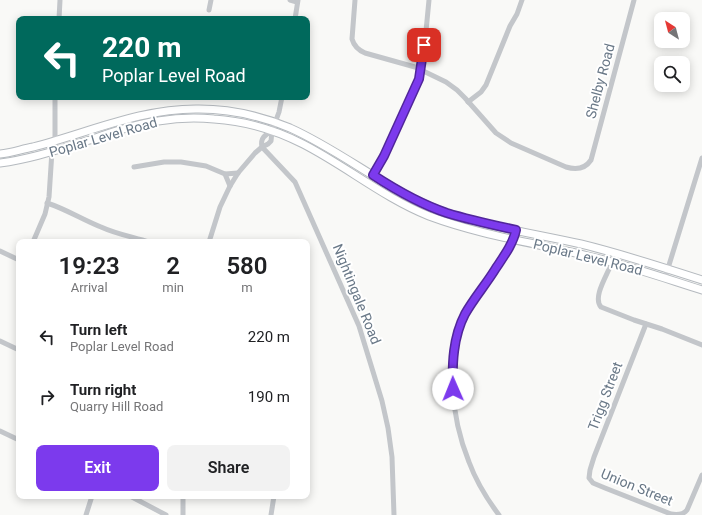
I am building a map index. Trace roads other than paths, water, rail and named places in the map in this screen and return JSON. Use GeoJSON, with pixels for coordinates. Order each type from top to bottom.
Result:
{"type":"FeatureCollection","features":[{"type":"Feature","properties":{"kind":"main road","name":"Poplar Level Road"},"geometry":{"type":"LineString","coordinates":[[0,154],[55,141],[129,118],[178,109],[235,112],[276,123],[302,134],[411,197],[440,210],[463,218],[602,249],[702,280]]}},
{"type":"Feature","properties":{"kind":"main road","name":"Poplar Level Road"},"geometry":{"type":"LineString","coordinates":[[0,163],[36,156],[131,127],[158,121],[181,118],[229,120],[272,131],[302,143],[393,198],[427,215],[473,230],[612,262],[702,290]]}},
{"type":"Feature","properties":{"kind":"street"},"geometry":{"type":"LineString","coordinates":[[59,16],[60,0]]}},
{"type":"Feature","properties":{"kind":"street"},"geometry":{"type":"LineString","coordinates":[[209,10],[211,0]]}},
{"type":"Feature","properties":{"kind":"street"},"geometry":{"type":"LineString","coordinates":[[290,0],[298,1],[296,16]]}},
{"type":"Feature","properties":{"kind":"street"},"geometry":{"type":"LineString","coordinates":[[355,0],[351,32],[354,45],[364,53],[415,67],[446,82],[457,90],[468,102],[481,92],[486,85],[522,0]]}},
{"type":"Feature","properties":{"kind":"street"},"geometry":{"type":"LineString","coordinates":[[368,183],[384,156],[416,88],[421,71],[429,0]]}},
{"type":"Feature","properties":{"kind":"street","name":"Shelby Road"},"geometry":{"type":"LineString","coordinates":[[468,102],[489,127],[502,138],[571,169],[580,169],[586,166],[591,160],[597,140],[603,112],[634,0]]}},
{"type":"Feature","properties":{"kind":"street"},"geometry":{"type":"LineString","coordinates":[[34,239],[48,203],[51,182],[52,151],[55,141],[55,100]]}},
{"type":"Feature","properties":{"kind":"street"},"geometry":{"type":"LineString","coordinates":[[210,239],[220,207],[230,186],[238,173],[262,147],[261,142],[264,136],[272,131],[276,123],[281,100]]}},
{"type":"Feature","properties":{"kind":"street","name":"Nightingale Road"},"geometry":{"type":"LineString","coordinates":[[262,147],[295,182],[360,326],[382,401],[388,428],[392,457],[394,515]]}},
{"type":"Feature","properties":{"kind":"street"},"geometry":{"type":"LineString","coordinates":[[665,278],[702,158]]}},
{"type":"Feature","properties":{"kind":"street"},"geometry":{"type":"LineString","coordinates":[[134,167],[164,162],[181,162],[206,166],[225,174],[238,173]]}},
{"type":"Feature","properties":{"kind":"street"},"geometry":{"type":"LineString","coordinates":[[225,174],[230,186]]}},
{"type":"Feature","properties":{"kind":"street"},"geometry":{"type":"LineString","coordinates":[[48,203],[61,207],[103,228],[139,239]]}},
{"type":"Feature","properties":{"kind":"street"},"geometry":{"type":"LineString","coordinates":[[499,515],[476,479],[464,447],[454,398],[453,358],[459,328],[466,313],[514,239],[516,230]]}},
{"type":"Feature","properties":{"kind":"street"},"geometry":{"type":"LineString","coordinates":[[0,251],[16,259]]}},
{"type":"Feature","properties":{"kind":"street"},"geometry":{"type":"LineString","coordinates":[[612,262],[598,295],[597,299],[599,305],[603,308],[646,324],[662,328],[702,345]]}},
{"type":"Feature","properties":{"kind":"street","name":"Trigg Street"},"geometry":{"type":"LineString","coordinates":[[589,478],[594,457],[646,324]]}},
{"type":"Feature","properties":{"kind":"street"},"geometry":{"type":"LineString","coordinates":[[0,341],[16,349]]}},
{"type":"Feature","properties":{"kind":"street"},"geometry":{"type":"LineString","coordinates":[[0,431],[16,439]]}},
{"type":"Feature","properties":{"kind":"street"},"geometry":{"type":"LineString","coordinates":[[679,515],[685,513],[687,510],[702,475]]}},
{"type":"Feature","properties":{"kind":"street","name":"Union Street"},"geometry":{"type":"LineString","coordinates":[[589,478],[593,483],[605,488],[671,514],[679,515]]}},
{"type":"Feature","properties":{"kind":"street"},"geometry":{"type":"LineString","coordinates":[[86,515],[91,499]]}},
{"type":"Feature","properties":{"kind":"street"},"geometry":{"type":"LineString","coordinates":[[136,499],[166,515]]}},
{"type":"Feature","properties":{"kind":"street"},"geometry":{"type":"LineString","coordinates":[[183,499],[183,515]]}},
{"type":"Feature","properties":{"kind":"street"},"geometry":{"type":"LineString","coordinates":[[271,515],[274,499]]}}]}
